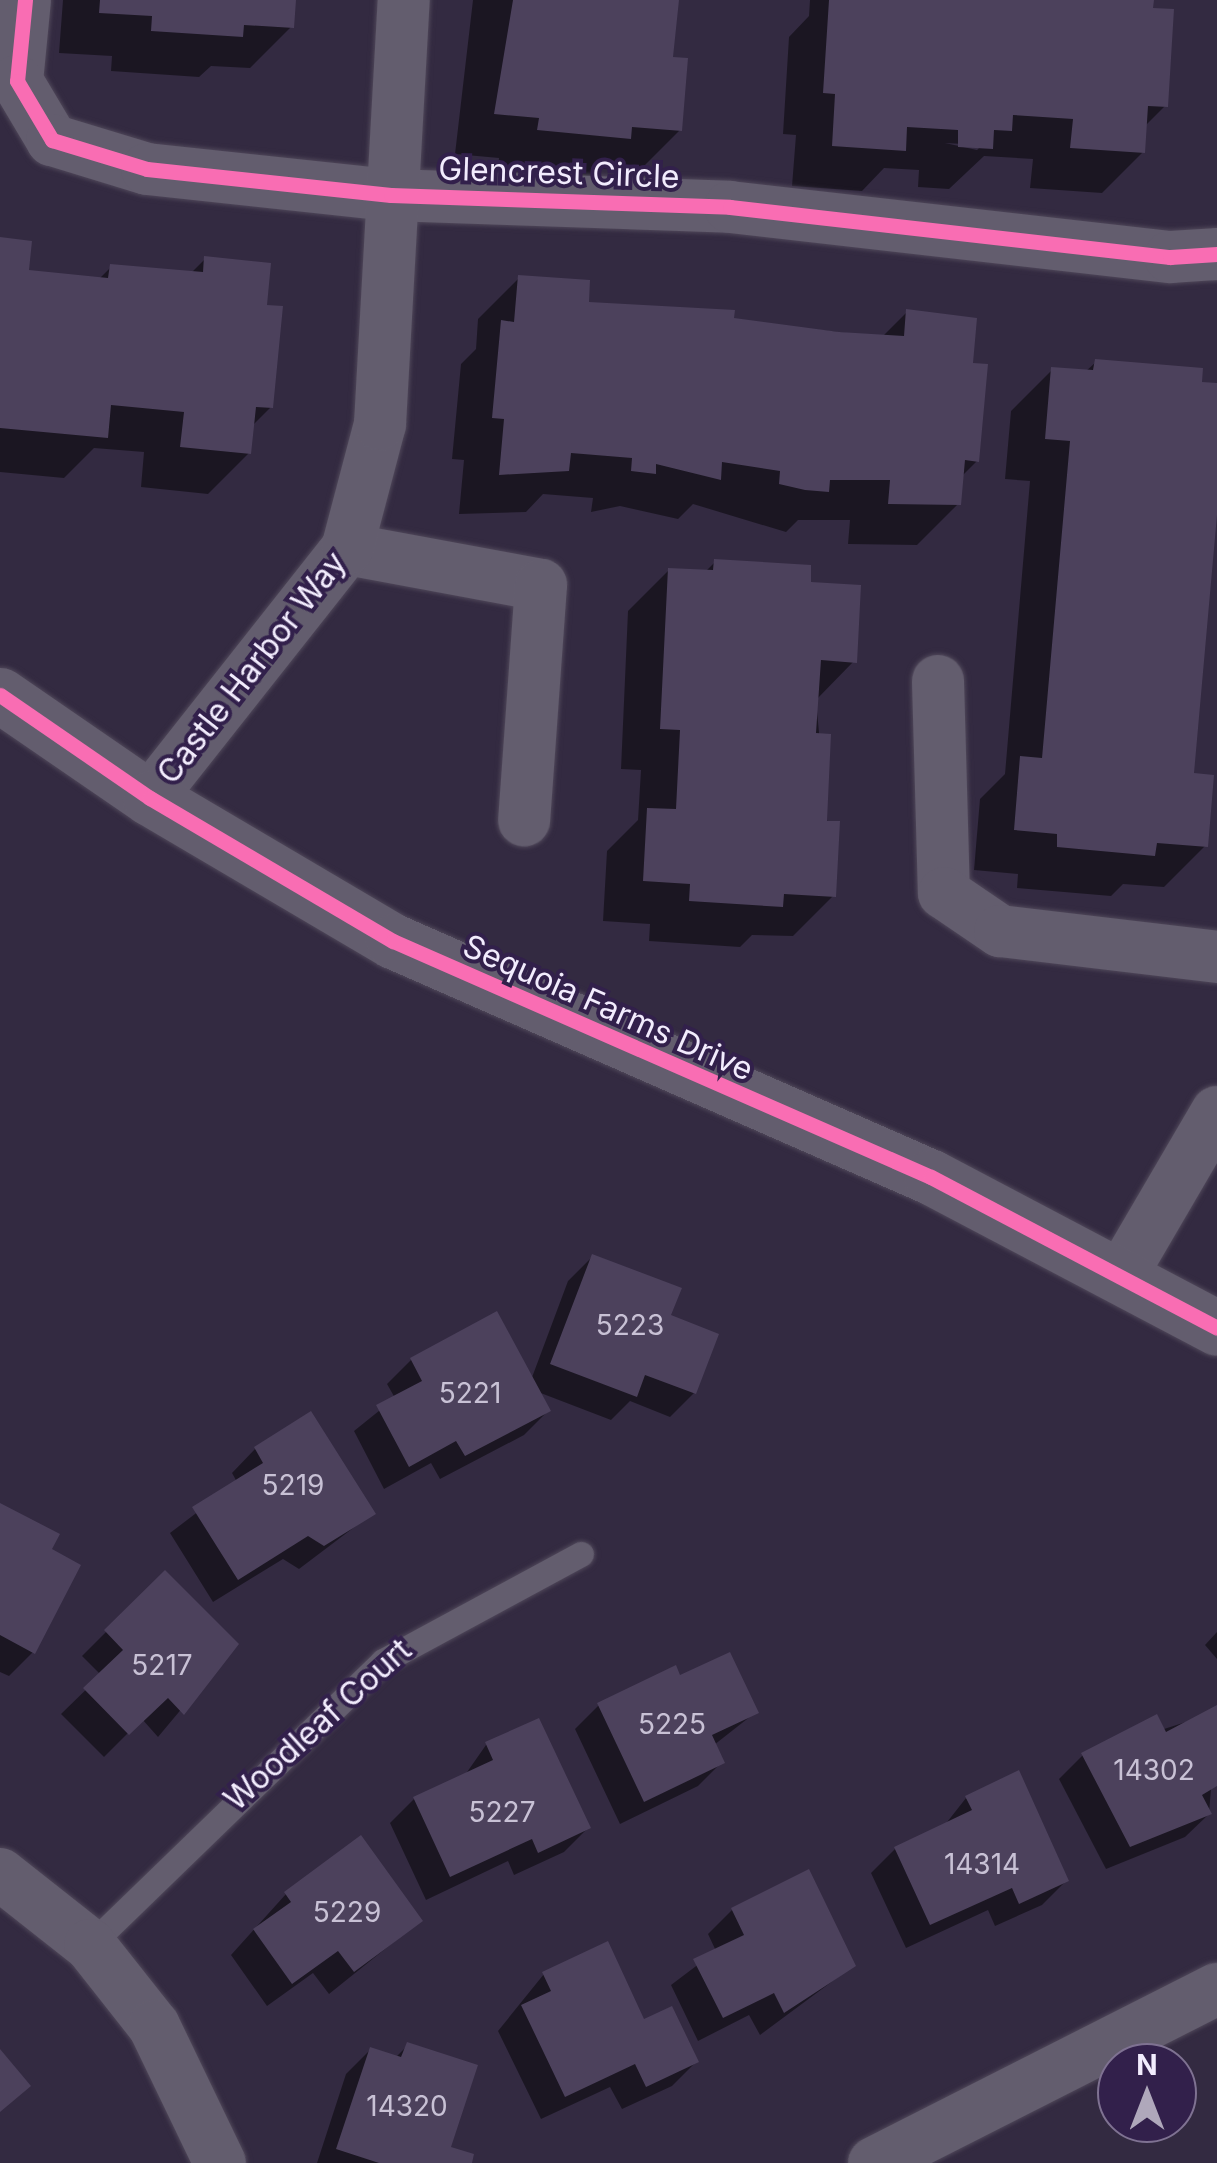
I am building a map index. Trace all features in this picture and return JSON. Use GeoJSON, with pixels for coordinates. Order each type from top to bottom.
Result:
{"type":"FeatureCollection","features":[{"type":"Feature","properties":{"kind":"street","name":"Glencrest Circle"},"geometry":{"type":"LineString","coordinates":[[26,0],[16,81],[52,140],[147,169],[391,194],[730,207],[1170,257],[1217,254]]}},
{"type":"Feature","properties":{"kind":"street","name":"Castle Harbor Way"},"geometry":{"type":"LineString","coordinates":[[150,798],[347,549],[380,424],[404,0]]}},
{"type":"Feature","properties":{"kind":"street"},"geometry":{"type":"LineString","coordinates":[[347,549],[541,585],[524,820]]}},
{"type":"Feature","properties":{"kind":"street"},"geometry":{"type":"LineString","coordinates":[[938,681],[944,894],[1000,931],[1217,957]]}},
{"type":"Feature","properties":{"kind":"street","name":"Sequoia Farms Drive"},"geometry":{"type":"LineString","coordinates":[[0,695],[150,798],[393,942],[931,1178],[1217,1328]]}},
{"type":"Feature","properties":{"kind":"street"},"geometry":{"type":"LineString","coordinates":[[1121,1276],[1217,1112]]}},
{"type":"Feature","properties":{"kind":"street"},"geometry":{"type":"LineString","coordinates":[[0,1874],[90,1945],[184,2076],[220,2163]]}},
{"type":"Feature","properties":{"kind":"street"},"geometry":{"type":"LineString","coordinates":[[874,2163],[1214,1999]]}},
{"type":"Feature","properties":{"kind":"lane","name":"Woodleaf Court"},"geometry":{"type":"LineString","coordinates":[[90,1945],[383,1661],[580,1554]]}},
{"type":"Feature","properties":{"kind":"building"},"geometry":{"type":"Polygon","coordinates":[[[100,0],[296,0],[294,28],[244,25],[243,37],[151,31],[152,16],[99,13],[100,0]]]}},
{"type":"Feature","properties":{"kind":"building"},"geometry":{"type":"Polygon","coordinates":[[[513,0],[679,0],[673,57],[688,58],[682,131],[632,127],[631,139],[537,130],[539,118],[494,114],[513,0]]]}},
{"type":"Feature","properties":{"kind":"building"},"geometry":{"type":"Polygon","coordinates":[[[829,0],[1154,0],[1153,8],[1174,9],[1168,107],[1148,106],[1145,153],[1070,148],[1073,119],[1013,115],[1012,131],[994,130],[993,149],[958,147],[958,130],[907,127],[906,151],[832,146],[835,94],[823,93],[829,0]]]}},
{"type":"Feature","properties":{"kind":"building"},"geometry":{"type":"Polygon","coordinates":[[[0,237],[32,241],[29,270],[108,278],[110,264],[203,272],[204,256],[271,263],[267,305],[283,306],[273,408],[256,407],[251,454],[180,447],[184,412],[111,405],[108,438],[0,428],[0,237]]]}},
{"type":"Feature","properties":{"kind":"building"},"geometry":{"type":"Polygon","coordinates":[[[518,275],[590,280],[589,302],[735,310],[734,318],[839,332],[904,336],[906,309],[977,318],[973,363],[988,364],[979,462],[965,460],[961,505],[888,504],[890,480],[830,480],[829,492],[805,490],[779,484],[780,471],[722,462],[721,480],[656,464],[656,474],[631,471],[632,458],[571,453],[569,471],[499,475],[504,419],[492,418],[501,320],[514,322],[518,275]]]}},
{"type":"Feature","properties":{"kind":"building"},"geometry":{"type":"Polygon","coordinates":[[[1095,359],[1203,368],[1202,382],[1217,383],[1217,515],[1194,773],[1214,775],[1208,847],[1157,843],[1155,856],[1057,847],[1057,834],[1014,830],[1020,756],[1042,758],[1070,441],[1045,439],[1051,367],[1093,370],[1095,359]]]}},
{"type":"Feature","properties":{"kind":"building"},"geometry":{"type":"Polygon","coordinates":[[[714,559],[811,565],[811,582],[861,585],[857,663],[821,660],[816,733],[831,734],[827,821],[840,821],[836,897],[784,894],[783,907],[689,901],[690,884],[643,881],[647,808],[676,809],[680,730],[660,729],[668,568],[713,570],[714,559]]]}},
{"type":"Feature","properties":{"kind":"building"},"geometry":{"type":"Polygon","coordinates":[[[592,1254],[682,1288],[671,1315],[719,1334],[696,1394],[645,1375],[637,1397],[550,1364],[592,1254]]]}},
{"type":"Feature","properties":{"kind":"building"},"geometry":{"type":"Polygon","coordinates":[[[497,1311],[551,1411],[465,1456],[456,1441],[409,1467],[376,1405],[422,1381],[410,1358],[497,1311]]]}},
{"type":"Feature","properties":{"kind":"building"},"geometry":{"type":"Polygon","coordinates":[[[311,1411],[376,1514],[324,1546],[308,1536],[238,1580],[192,1507],[263,1463],[254,1447],[311,1411]]]}},
{"type":"Feature","properties":{"kind":"building"},"geometry":{"type":"Polygon","coordinates":[[[0,1503],[60,1534],[52,1549],[81,1565],[35,1654],[0,1635],[0,1503]]]}},
{"type":"Feature","properties":{"kind":"building"},"geometry":{"type":"Polygon","coordinates":[[[165,1570],[239,1644],[184,1715],[168,1698],[129,1735],[83,1688],[123,1650],[104,1630],[165,1570]]]}},
{"type":"Feature","properties":{"kind":"building"},"geometry":{"type":"Polygon","coordinates":[[[730,1652],[759,1713],[712,1735],[725,1763],[644,1802],[597,1703],[676,1665],[680,1675],[730,1652]]]}},
{"type":"Feature","properties":{"kind":"building"},"geometry":{"type":"Polygon","coordinates":[[[1217,1705],[1217,1786],[1202,1795],[1212,1814],[1130,1847],[1081,1753],[1157,1714],[1166,1732],[1217,1705]]]}},
{"type":"Feature","properties":{"kind":"building"},"geometry":{"type":"Polygon","coordinates":[[[539,1718],[591,1828],[538,1853],[532,1839],[450,1877],[413,1797],[493,1760],[485,1742],[539,1718]]]}},
{"type":"Feature","properties":{"kind":"building"},"geometry":{"type":"Polygon","coordinates":[[[1019,1770],[1069,1881],[1019,1904],[1012,1888],[930,1925],[894,1847],[972,1810],[965,1796],[1019,1770]]]}},
{"type":"Feature","properties":{"kind":"building"},"geometry":{"type":"Polygon","coordinates":[[[361,1835],[423,1921],[354,1972],[338,1951],[292,1984],[253,1929],[291,1902],[284,1892],[361,1835]]]}},
{"type":"Feature","properties":{"kind":"building"},"geometry":{"type":"Polygon","coordinates":[[[809,1869],[856,1966],[784,2013],[774,1993],[723,2018],[693,1959],[744,1935],[731,1908],[809,1869]]]}},
{"type":"Feature","properties":{"kind":"building"},"geometry":{"type":"Polygon","coordinates":[[[608,1941],[644,2019],[672,2006],[699,2062],[646,2087],[635,2064],[565,2097],[521,2005],[551,1991],[542,1972],[608,1941]]]}},
{"type":"Feature","properties":{"kind":"building"},"geometry":{"type":"Polygon","coordinates":[[[407,2042],[478,2065],[451,2147],[474,2154],[472,2163],[379,2163],[336,2149],[370,2047],[401,2057],[407,2042]]]}},
{"type":"Feature","properties":{"kind":"building"},"geometry":{"type":"Polygon","coordinates":[[[0,2049],[31,2086],[0,2112],[0,2049]]]}},
{"type":"Feature","properties":{"kind":"cycle path"},"geometry":{"type":"LineString","coordinates":[[25,0],[17,81],[52,140],[147,169],[391,195],[730,207],[1170,257],[1217,254]]}},
{"type":"Feature","properties":{"kind":"cycle path"},"geometry":{"type":"LineString","coordinates":[[0,695],[150,798],[393,941],[931,1177],[1217,1328]]}}]}
